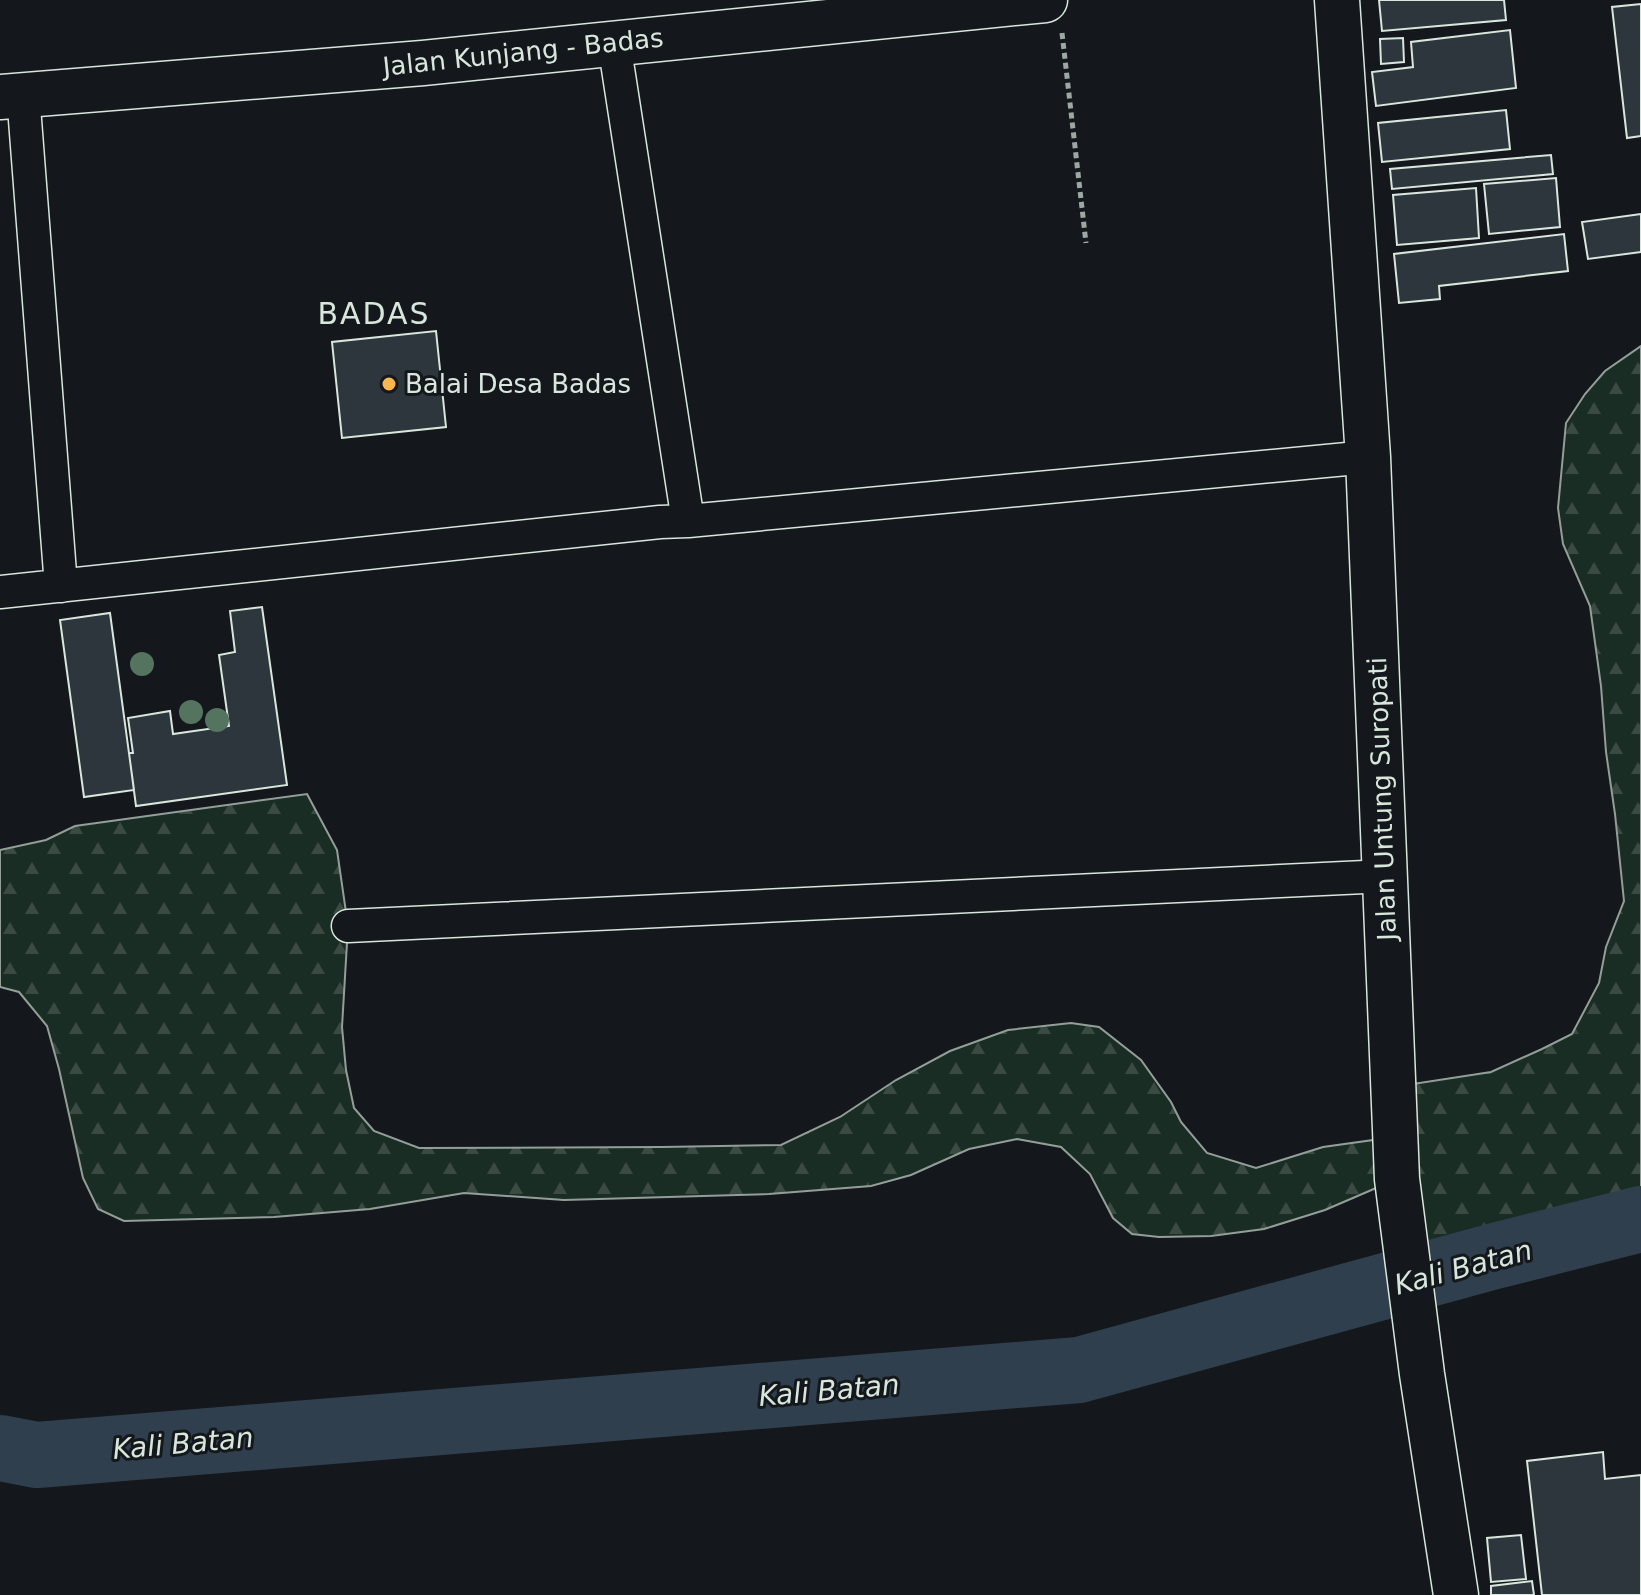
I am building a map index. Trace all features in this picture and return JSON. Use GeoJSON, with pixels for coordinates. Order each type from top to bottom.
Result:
{"type":"FeatureCollection","features":[{"type":"Feature","properties":{"kind":"main road","name":"Jalan Untung Suropati"},"geometry":{"type":"LineString","coordinates":[[1337,0],[1368,457],[1397,1179],[1422,1374],[1456,1595]]}},
{"type":"Feature","properties":{"kind":"main road","name":"Jalan Kunjang - Badas"},"geometry":{"type":"LineString","coordinates":[[11,95],[423,63],[614,43],[1054,15]]}},
{"type":"Feature","properties":{"kind":"street"},"geometry":{"type":"LineString","coordinates":[[614,43],[688,521]]}},
{"type":"Feature","properties":{"kind":"street"},"geometry":{"type":"LineString","coordinates":[[11,95],[61,586]]}},
{"type":"Feature","properties":{"kind":"street"},"geometry":{"type":"LineString","coordinates":[[0,592],[660,522],[1368,457]]}},
{"type":"Feature","properties":{"kind":"street"},"geometry":{"type":"LineString","coordinates":[[348,926],[1386,876]]}},
{"type":"Feature","properties":{"kind":"path"},"geometry":{"type":"LineString","coordinates":[[1054,15],[1086,243]]}},
{"type":"Feature","properties":{"kind":"green space"},"geometry":{"type":"Polygon","coordinates":[[[1641,346],[1641,1219],[1408,1280],[1393,1087],[1491,1072],[1572,1034],[1599,983],[1606,947],[1624,901],[1590,606],[1563,544],[1558,508],[1566,423],[1605,371],[1641,346]]]}},
{"type":"Feature","properties":{"kind":"green space"},"geometry":{"type":"Polygon","coordinates":[[[307,794],[337,850],[348,926],[342,1027],[354,1108],[374,1131],[419,1148],[781,1145],[840,1117],[896,1080],[950,1051],[1008,1030],[1071,1023],[1099,1027],[1141,1060],[1171,1102],[1181,1122],[1207,1153],[1256,1168],[1323,1147],[1395,1137],[1397,1179],[1325,1210],[1264,1229],[1211,1236],[1132,1234],[1113,1218],[1090,1174],[1061,1147],[1017,1139],[969,1149],[911,1175],[871,1186],[769,1194],[564,1200],[464,1193],[370,1209],[274,1217],[124,1221],[98,1209],[83,1178],[47,1026],[19,992],[0,987],[0,850],[46,840],[75,826],[307,794]]]}},
{"type":"Feature","properties":{"kind":"building"},"geometry":{"type":"Polygon","coordinates":[[[1379,0],[1504,0],[1506,20],[1382,31],[1379,0]]]}},
{"type":"Feature","properties":{"kind":"building"},"geometry":{"type":"Polygon","coordinates":[[[1641,4],[1641,136],[1627,138],[1612,7],[1641,4]]]}},
{"type":"Feature","properties":{"kind":"building"},"geometry":{"type":"Polygon","coordinates":[[[1510,30],[1516,88],[1376,106],[1372,72],[1413,67],[1411,42],[1510,30]]]}},
{"type":"Feature","properties":{"kind":"building"},"geometry":{"type":"Polygon","coordinates":[[[1403,38],[1404,62],[1381,64],[1380,39],[1403,38]]]}},
{"type":"Feature","properties":{"kind":"building"},"geometry":{"type":"Polygon","coordinates":[[[1506,110],[1510,149],[1382,162],[1378,123],[1506,110]]]}},
{"type":"Feature","properties":{"kind":"building"},"geometry":{"type":"Polygon","coordinates":[[[1551,155],[1553,174],[1392,189],[1390,169],[1551,155]]]}},
{"type":"Feature","properties":{"kind":"building"},"geometry":{"type":"Polygon","coordinates":[[[1556,178],[1560,227],[1489,234],[1484,184],[1556,178]]]}},
{"type":"Feature","properties":{"kind":"building"},"geometry":{"type":"Polygon","coordinates":[[[1476,188],[1479,238],[1397,245],[1393,195],[1476,188]]]}},
{"type":"Feature","properties":{"kind":"building"},"geometry":{"type":"Polygon","coordinates":[[[1641,214],[1641,252],[1588,259],[1582,222],[1641,214]]]}},
{"type":"Feature","properties":{"kind":"building"},"geometry":{"type":"Polygon","coordinates":[[[1564,234],[1568,271],[1439,286],[1440,299],[1399,303],[1394,254],[1564,234]]]}},
{"type":"Feature","properties":{"kind":"building","name":"Balai Desa Badas"},"geometry":{"type":"Polygon","coordinates":[[[436,331],[446,427],[342,438],[332,342],[436,331]]]}},
{"type":"Feature","properties":{"kind":"building"},"geometry":{"type":"Polygon","coordinates":[[[262,607],[287,785],[136,806],[128,718],[170,711],[173,734],[229,726],[219,655],[235,652],[230,611],[262,607]]]}},
{"type":"Feature","properties":{"kind":"building"},"geometry":{"type":"Polygon","coordinates":[[[110,613],[134,790],[84,797],[60,620],[110,613]]]}},
{"type":"Feature","properties":{"kind":"building"},"geometry":{"type":"Polygon","coordinates":[[[1603,1452],[1605,1479],[1641,1475],[1641,1595],[1542,1595],[1527,1461],[1603,1452]]]}},
{"type":"Feature","properties":{"kind":"building"},"geometry":{"type":"Polygon","coordinates":[[[1521,1535],[1526,1579],[1491,1582],[1487,1538],[1521,1535]]]}},
{"type":"Feature","properties":{"kind":"building"},"geometry":{"type":"Polygon","coordinates":[[[1532,1581],[1534,1595],[1491,1595],[1491,1586],[1532,1581]]]}},
{"type":"Feature","properties":{"kind":"waterway","name":"Kali Batan"},"geometry":{"type":"LineString","coordinates":[[0,1448],[37,1455],[1079,1370],[1641,1219]]}},
{"type":"Feature","properties":{"kind":"place","name":"Balai Desa Badas"},"geometry":{"type":"Point","coordinates":[389,384]}},
{"type":"Feature","properties":{"kind":"district","name":"BADAS"},"geometry":{"type":"Point","coordinates":[374,314]}}]}
